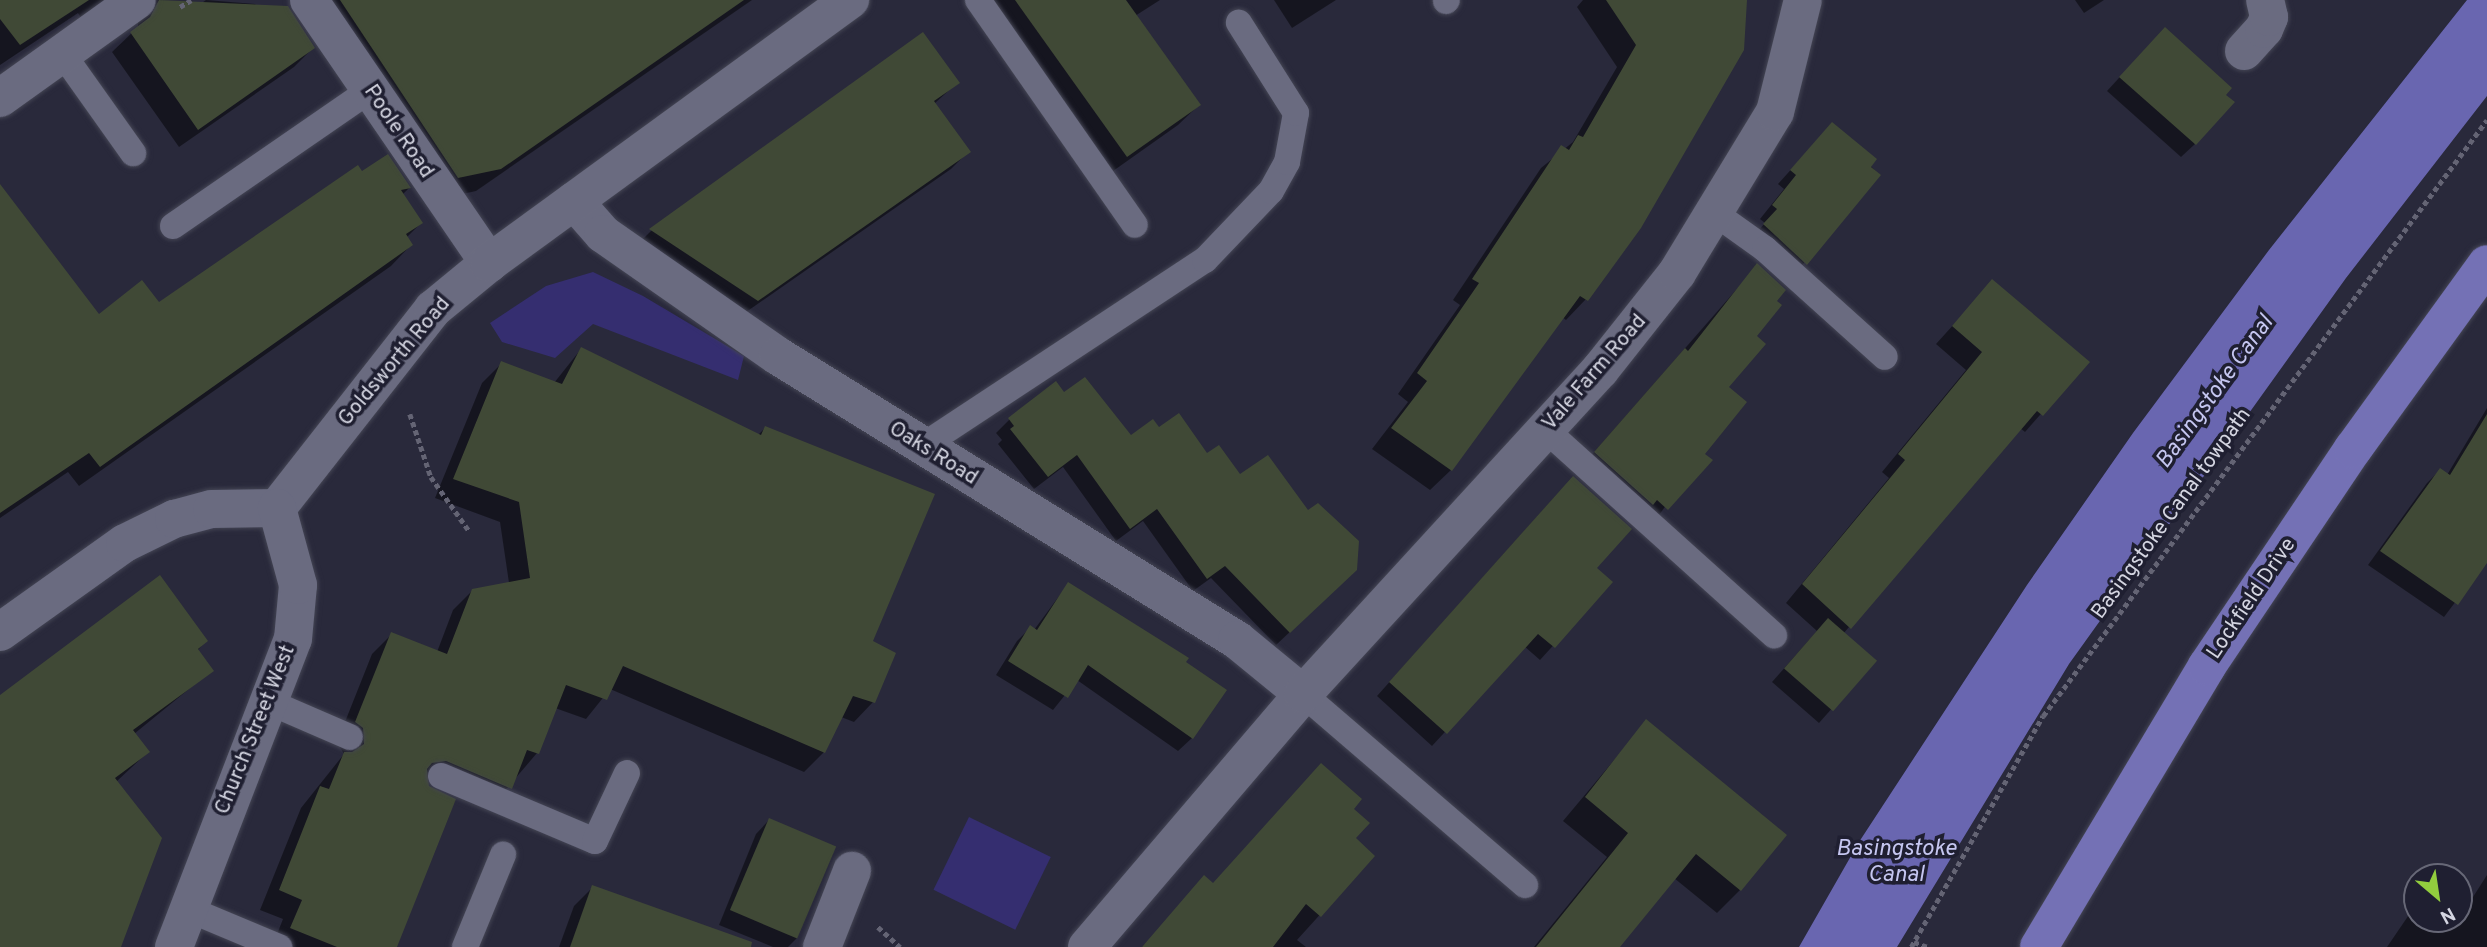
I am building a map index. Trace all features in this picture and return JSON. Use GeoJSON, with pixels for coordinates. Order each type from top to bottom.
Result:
{"type":"FeatureCollection","features":[{"type":"Feature","properties":{"kind":"main road","name":"Lockfield Drive"},"geometry":{"type":"LineString","coordinates":[[2039,947],[2207,666],[2353,449],[2487,264]]}},
{"type":"Feature","properties":{"kind":"street"},"geometry":{"type":"LineString","coordinates":[[0,98],[137,0]]}},
{"type":"Feature","properties":{"kind":"street","name":"Poole Road"},"geometry":{"type":"LineString","coordinates":[[309,0],[489,263]]}},
{"type":"Feature","properties":{"kind":"street","name":"Goldsworth Road"},"geometry":{"type":"LineString","coordinates":[[277,508],[433,309],[489,263],[850,0]]}},
{"type":"Feature","properties":{"kind":"street","name":"Vale Farm Road"},"geometry":{"type":"LineString","coordinates":[[1087,947],[1303,694],[1546,430],[1640,323],[1716,214],[1783,93],[1803,0]]}},
{"type":"Feature","properties":{"kind":"street"},"geometry":{"type":"LineString","coordinates":[[2244,51],[2264,29],[2269,17],[2265,0]]}},
{"type":"Feature","properties":{"kind":"street","name":"Oaks Road"},"geometry":{"type":"LineString","coordinates":[[574,201],[603,234],[778,356],[921,447],[1237,640],[1303,694]]}},
{"type":"Feature","properties":{"kind":"street"},"geometry":{"type":"LineString","coordinates":[[0,632],[125,543],[174,519],[212,509],[277,508]]}},
{"type":"Feature","properties":{"kind":"street","name":"Church Street West"},"geometry":{"type":"LineString","coordinates":[[174,947],[293,639],[298,585],[277,508]]}},
{"type":"Feature","properties":{"kind":"street"},"geometry":{"type":"LineString","coordinates":[[830,945],[852,871]]}},
{"type":"Feature","properties":{"kind":"lane"},"geometry":{"type":"LineString","coordinates":[[978,0],[1135,225]]}},
{"type":"Feature","properties":{"kind":"lane"},"geometry":{"type":"LineString","coordinates":[[921,447],[1205,260],[1271,191],[1287,162],[1296,113],[1239,23]]}},
{"type":"Feature","properties":{"kind":"lane"},"geometry":{"type":"LineString","coordinates":[[62,53],[133,153]]}},
{"type":"Feature","properties":{"kind":"lane"},"geometry":{"type":"LineString","coordinates":[[173,226],[370,90]]}},
{"type":"Feature","properties":{"kind":"lane"},"geometry":{"type":"LineString","coordinates":[[1716,214],[1765,249],[1885,357]]}},
{"type":"Feature","properties":{"kind":"lane"},"geometry":{"type":"LineString","coordinates":[[1546,430],[1774,635]]}},
{"type":"Feature","properties":{"kind":"lane"},"geometry":{"type":"LineString","coordinates":[[1303,694],[1525,885]]}},
{"type":"Feature","properties":{"kind":"lane"},"geometry":{"type":"LineString","coordinates":[[269,702],[350,737]]}},
{"type":"Feature","properties":{"kind":"lane"},"geometry":{"type":"LineString","coordinates":[[441,776],[595,841],[627,773]]}},
{"type":"Feature","properties":{"kind":"lane"},"geometry":{"type":"LineString","coordinates":[[465,947],[503,855]]}},
{"type":"Feature","properties":{"kind":"lane"},"geometry":{"type":"LineString","coordinates":[[188,909],[279,947]]}},
{"type":"Feature","properties":{"kind":"path","name":"Basingstoke Canal towpath"},"geometry":{"type":"LineString","coordinates":[[1912,944],[2043,716],[2487,120]]}},
{"type":"Feature","properties":{"kind":"path"},"geometry":{"type":"LineString","coordinates":[[410,414],[431,477],[470,532]]}},
{"type":"Feature","properties":{"kind":"path"},"geometry":{"type":"LineString","coordinates":[[1912,944],[1928,947]]}},
{"type":"Feature","properties":{"kind":"shaded area"},"geometry":{"type":"Polygon","coordinates":[[[593,272],[643,296],[744,356],[738,380],[593,324],[555,358],[502,342],[490,323],[546,286],[593,272]]]}},
{"type":"Feature","properties":{"kind":"shaded area"},"geometry":{"type":"Polygon","coordinates":[[[969,817],[1051,857],[1015,930],[933,890],[969,817]]]}},
{"type":"Feature","properties":{"kind":"water","name":"Basingstoke Canal"},"geometry":{"type":"Polygon","coordinates":[[[2467,0],[2487,0],[2487,96],[2346,278],[2069,664],[1897,947],[1799,947],[1859,842],[2027,585],[2133,433],[2269,250],[2467,0]]]}},
{"type":"Feature","properties":{"kind":"building"},"geometry":{"type":"Polygon","coordinates":[[[0,0],[89,0],[20,45],[0,19],[0,0]]]}},
{"type":"Feature","properties":{"kind":"building"},"geometry":{"type":"Polygon","coordinates":[[[159,0],[288,6],[315,48],[198,130],[130,32],[150,17],[159,0]]]}},
{"type":"Feature","properties":{"kind":"building"},"geometry":{"type":"Polygon","coordinates":[[[340,0],[744,0],[501,169],[458,178],[340,0]]]}},
{"type":"Feature","properties":{"kind":"building"},"geometry":{"type":"Polygon","coordinates":[[[1015,0],[1126,0],[1201,105],[1127,157],[1015,0]]]}},
{"type":"Feature","properties":{"kind":"building"},"geometry":{"type":"Polygon","coordinates":[[[1606,0],[1747,0],[1744,50],[1641,228],[1588,301],[1580,296],[1452,471],[1391,428],[1427,381],[1417,373],[1479,283],[1472,279],[1561,145],[1569,150],[1578,135],[1583,137],[1636,45],[1606,0]]]}},
{"type":"Feature","properties":{"kind":"building"},"geometry":{"type":"Polygon","coordinates":[[[2165,27],[2232,88],[2226,95],[2235,102],[2196,145],[2119,77],[2165,27]]]}},
{"type":"Feature","properties":{"kind":"building"},"geometry":{"type":"Polygon","coordinates":[[[923,32],[960,83],[934,101],[971,152],[758,301],[649,229],[923,32]]]}},
{"type":"Feature","properties":{"kind":"building"},"geometry":{"type":"Polygon","coordinates":[[[1832,122],[1877,159],[1871,167],[1881,175],[1807,265],[1763,224],[1777,209],[1772,205],[1796,175],[1790,170],[1832,122]]]}},
{"type":"Feature","properties":{"kind":"building"},"geometry":{"type":"Polygon","coordinates":[[[388,154],[411,188],[401,190],[423,223],[406,234],[413,245],[100,467],[89,453],[0,513],[0,184],[99,314],[142,280],[159,302],[358,165],[362,171],[388,154]]]}},
{"type":"Feature","properties":{"kind":"building"},"geometry":{"type":"Polygon","coordinates":[[[1757,263],[1786,290],[1777,301],[1782,305],[1757,336],[1766,344],[1729,387],[1747,402],[1705,454],[1713,460],[1668,510],[1657,500],[1653,505],[1594,452],[1685,348],[1688,351],[1757,263]]]}},
{"type":"Feature","properties":{"kind":"building"},"geometry":{"type":"Polygon","coordinates":[[[1992,279],[2090,362],[2043,416],[2037,411],[1851,629],[1802,584],[1905,460],[1898,454],[1982,352],[1952,326],[1992,279]]]}},
{"type":"Feature","properties":{"kind":"building"},"geometry":{"type":"Polygon","coordinates":[[[581,347],[761,435],[765,426],[935,494],[873,641],[896,653],[875,703],[853,696],[825,753],[623,666],[607,700],[566,685],[539,754],[527,750],[512,789],[446,761],[432,763],[427,769],[429,786],[456,799],[397,947],[337,947],[290,928],[302,900],[279,890],[320,786],[329,789],[344,752],[352,752],[364,744],[363,728],[355,722],[391,632],[447,654],[472,589],[530,578],[519,502],[453,479],[501,361],[562,384],[581,347]]]}},
{"type":"Feature","properties":{"kind":"building"},"geometry":{"type":"Polygon","coordinates":[[[1085,377],[1131,435],[1153,419],[1159,427],[1179,413],[1207,453],[1219,445],[1240,474],[1268,455],[1308,510],[1318,503],[1359,541],[1357,570],[1290,633],[1225,566],[1207,579],[1157,509],[1130,529],[1077,455],[1048,477],[1010,429],[1014,426],[1008,418],[1056,381],[1064,392],[1085,377]]]}},
{"type":"Feature","properties":{"kind":"building"},"geometry":{"type":"Polygon","coordinates":[[[2487,414],[2487,563],[2458,605],[2380,551],[2440,468],[2450,475],[2487,414]]]}},
{"type":"Feature","properties":{"kind":"building"},"geometry":{"type":"Polygon","coordinates":[[[1573,476],[1632,529],[1597,568],[1613,582],[1555,648],[1538,634],[1447,734],[1389,682],[1573,476]]]}},
{"type":"Feature","properties":{"kind":"building"},"geometry":{"type":"Polygon","coordinates":[[[160,575],[208,641],[198,649],[214,671],[133,730],[150,752],[115,778],[162,838],[121,947],[0,947],[0,695],[160,575]]]}},
{"type":"Feature","properties":{"kind":"building"},"geometry":{"type":"Polygon","coordinates":[[[1068,582],[1189,658],[1186,662],[1227,690],[1193,739],[1088,665],[1068,698],[1008,661],[1030,625],[1037,630],[1068,582]]]}},
{"type":"Feature","properties":{"kind":"building"},"geometry":{"type":"Polygon","coordinates":[[[1828,618],[1877,661],[1833,711],[1784,669],[1828,618]]]}},
{"type":"Feature","properties":{"kind":"building"},"geometry":{"type":"Polygon","coordinates":[[[1646,719],[1787,835],[1741,891],[1696,854],[1620,947],[1536,947],[1628,833],[1585,797],[1646,719]]]}},
{"type":"Feature","properties":{"kind":"building"},"geometry":{"type":"Polygon","coordinates":[[[1321,763],[1362,799],[1354,809],[1370,823],[1356,838],[1375,856],[1321,917],[1306,904],[1273,947],[1142,947],[1204,875],[1213,883],[1321,763]]]}},
{"type":"Feature","properties":{"kind":"building"},"geometry":{"type":"Polygon","coordinates":[[[769,818],[836,847],[797,939],[730,910],[769,818]]]}},
{"type":"Feature","properties":{"kind":"building"},"geometry":{"type":"Polygon","coordinates":[[[592,885],[752,942],[751,947],[570,947],[592,885]]]}}]}
